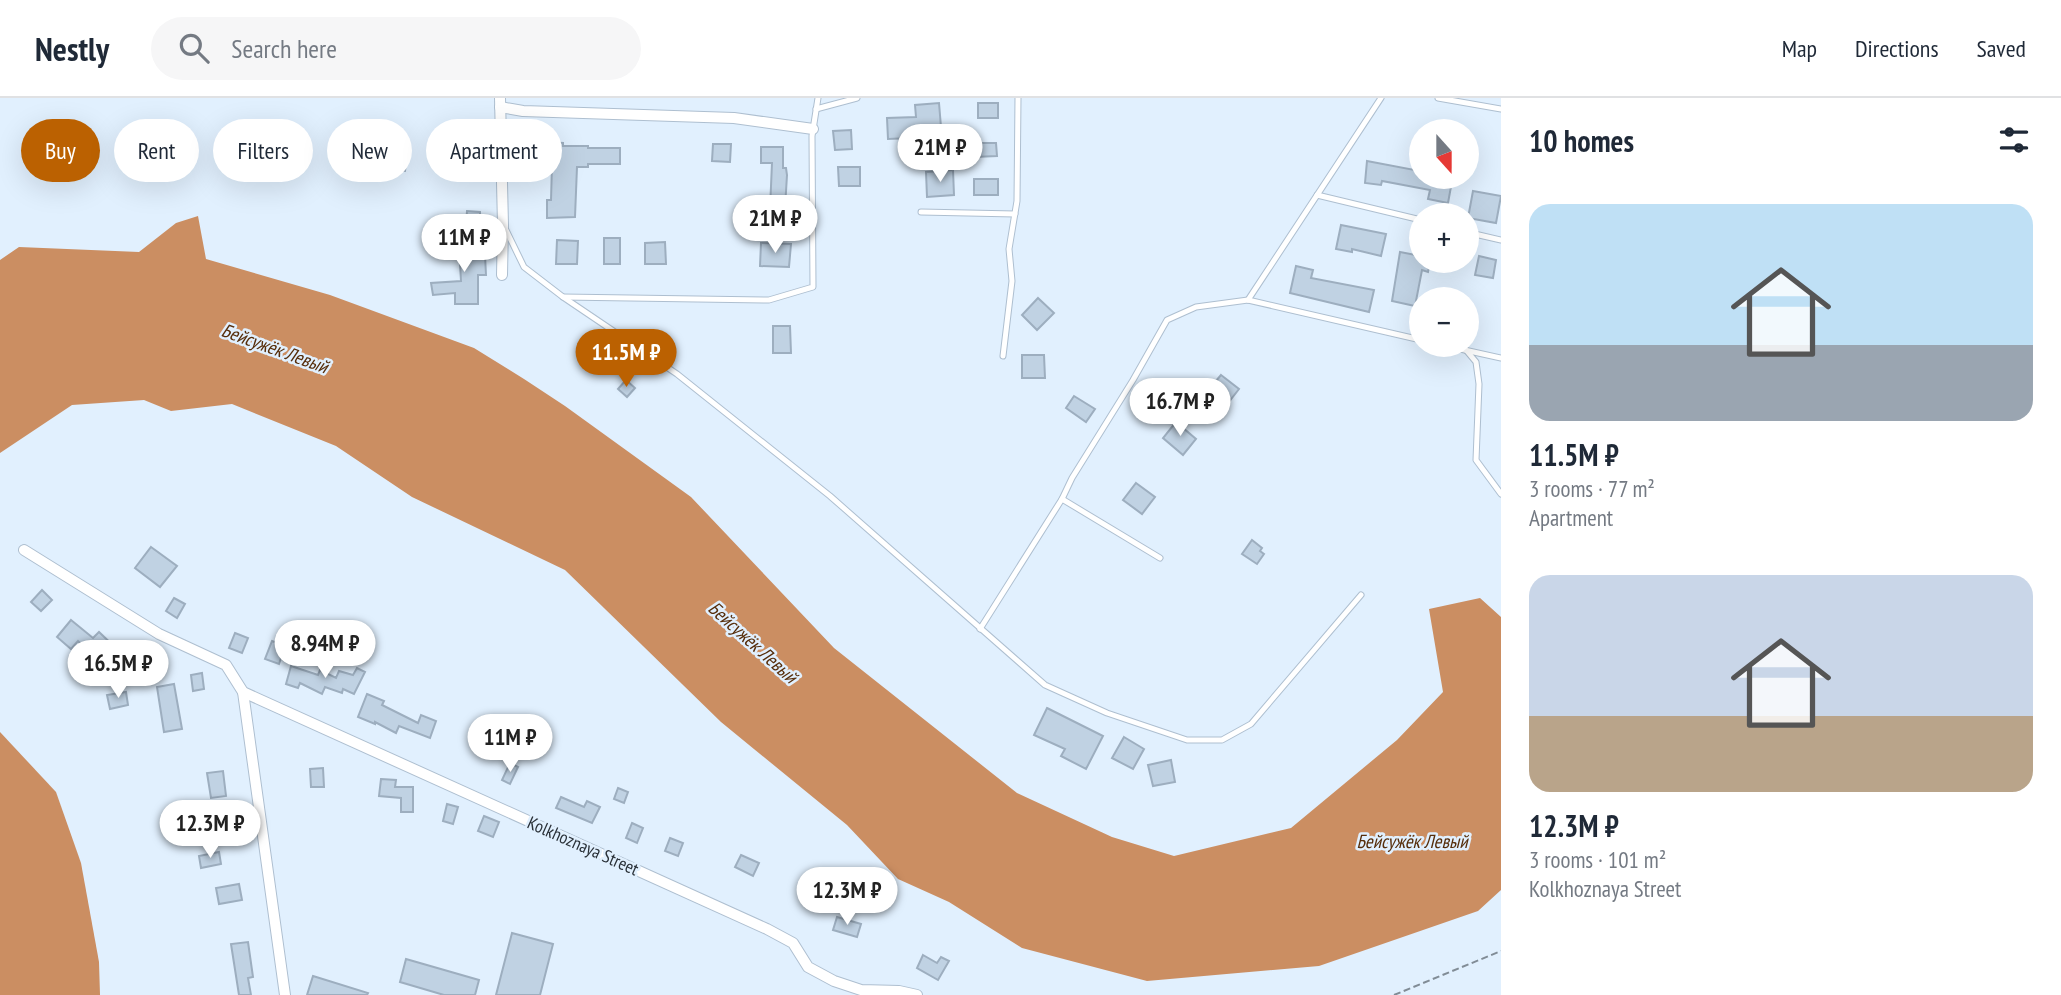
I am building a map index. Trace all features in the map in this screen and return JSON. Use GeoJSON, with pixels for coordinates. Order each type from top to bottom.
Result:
{"type":"FeatureCollection","features":[{"type":"Feature","properties":{"kind":"street"},"geometry":{"type":"LineString","coordinates":[[502,275],[500,102],[523,111],[734,118],[813,129]]}},
{"type":"Feature","properties":{"kind":"street"},"geometry":{"type":"LineString","coordinates":[[24,550],[159,634],[226,665],[243,692],[285,995]]}},
{"type":"Feature","properties":{"kind":"street","name":"Kolkhoznaya Street"},"geometry":{"type":"LineString","coordinates":[[243,692],[766,929],[793,943],[808,967],[834,981],[862,990],[899,991],[917,995]]}},
{"type":"Feature","properties":{"kind":"lane"},"geometry":{"type":"LineString","coordinates":[[563,297],[769,300],[813,287],[813,129],[818,98]]}},
{"type":"Feature","properties":{"kind":"lane"},"geometry":{"type":"LineString","coordinates":[[816,109],[857,98]]}},
{"type":"Feature","properties":{"kind":"lane"},"geometry":{"type":"LineString","coordinates":[[1003,356],[1012,281],[1009,249],[1017,201],[1018,98]]}},
{"type":"Feature","properties":{"kind":"lane"},"geometry":{"type":"LineString","coordinates":[[1248,300],[1381,98]]}},
{"type":"Feature","properties":{"kind":"lane"},"geometry":{"type":"LineString","coordinates":[[1438,98],[1501,109]]}},
{"type":"Feature","properties":{"kind":"lane"},"geometry":{"type":"LineString","coordinates":[[1317,195],[1409,217]]}},
{"type":"Feature","properties":{"kind":"lane"},"geometry":{"type":"LineString","coordinates":[[921,212],[1015,214]]}},
{"type":"Feature","properties":{"kind":"lane"},"geometry":{"type":"LineString","coordinates":[[503,225],[524,267],[563,297],[677,374],[820,487],[1045,685],[1107,713],[1187,740],[1222,740],[1251,724],[1361,595]]}},
{"type":"Feature","properties":{"kind":"lane"},"geometry":{"type":"LineString","coordinates":[[1479,235],[1501,240]]}},
{"type":"Feature","properties":{"kind":"lane"},"geometry":{"type":"LineString","coordinates":[[980,629],[1062,499],[1167,320],[1196,307],[1248,300],[1409,337]]}},
{"type":"Feature","properties":{"kind":"lane"},"geometry":{"type":"LineString","coordinates":[[1479,354],[1501,358]]}},
{"type":"Feature","properties":{"kind":"lane"},"geometry":{"type":"LineString","coordinates":[[1471,357],[1476,362],[1479,384],[1476,460],[1501,494]]}},
{"type":"Feature","properties":{"kind":"lane"},"geometry":{"type":"LineString","coordinates":[[1062,499],[1160,558]]}},
{"type":"Feature","properties":{"kind":"path"},"geometry":{"type":"LineString","coordinates":[[1394,995],[1501,951]]}},
{"type":"Feature","properties":{"kind":"water","name":"Бейсужёк Левый"},"geometry":{"type":"Polygon","coordinates":[[[198,216],[206,259],[330,295],[474,348],[524,379],[691,497],[834,648],[1017,793],[1112,837],[1174,856],[1291,828],[1397,740],[1443,692],[1429,609],[1480,598],[1501,617],[1501,890],[1478,911],[1319,966],[1147,981],[1022,948],[949,902],[898,879],[847,825],[721,722],[565,570],[412,497],[336,446],[232,404],[171,411],[144,400],[72,405],[0,453],[0,260],[19,247],[139,252],[176,223],[198,216]]]}},
{"type":"Feature","properties":{"kind":"water"},"geometry":{"type":"Polygon","coordinates":[[[0,732],[56,792],[81,863],[99,962],[100,995],[0,995],[0,732]]]}},
{"type":"Feature","properties":{"kind":"building"},"geometry":{"type":"Polygon","coordinates":[[[939,103],[941,127],[910,129],[911,138],[888,139],[887,118],[916,117],[915,105],[939,103]]]}},
{"type":"Feature","properties":{"kind":"building"},"geometry":{"type":"Polygon","coordinates":[[[978,103],[998,103],[998,118],[978,118],[978,103]]]}},
{"type":"Feature","properties":{"kind":"building"},"geometry":{"type":"Polygon","coordinates":[[[851,130],[852,149],[835,150],[833,131],[851,130]]]}},
{"type":"Feature","properties":{"kind":"building"},"geometry":{"type":"Polygon","coordinates":[[[562,143],[563,146],[620,148],[620,164],[588,164],[588,167],[577,167],[575,217],[547,218],[547,200],[551,200],[552,182],[562,182],[562,143]]]}},
{"type":"Feature","properties":{"kind":"building"},"geometry":{"type":"Polygon","coordinates":[[[974,143],[996,143],[997,156],[974,157],[974,143]]]}},
{"type":"Feature","properties":{"kind":"building"},"geometry":{"type":"Polygon","coordinates":[[[713,144],[731,144],[730,162],[712,161],[713,144]]]}},
{"type":"Feature","properties":{"kind":"building"},"geometry":{"type":"Polygon","coordinates":[[[761,147],[783,147],[783,168],[786,168],[787,175],[785,208],[789,227],[765,229],[763,209],[770,209],[772,163],[761,163],[761,147]]]}},
{"type":"Feature","properties":{"kind":"building"},"geometry":{"type":"Polygon","coordinates":[[[1367,161],[1409,169],[1409,186],[1382,181],[1381,185],[1365,183],[1367,161]]]}},
{"type":"Feature","properties":{"kind":"building"},"geometry":{"type":"Polygon","coordinates":[[[838,167],[860,167],[860,186],[839,186],[838,167]]]}},
{"type":"Feature","properties":{"kind":"building"},"geometry":{"type":"Polygon","coordinates":[[[953,170],[954,195],[927,197],[926,172],[953,170]]]}},
{"type":"Feature","properties":{"kind":"building"},"geometry":{"type":"Polygon","coordinates":[[[974,179],[998,179],[998,195],[974,195],[974,179]]]}},
{"type":"Feature","properties":{"kind":"building"},"geometry":{"type":"Polygon","coordinates":[[[1425,189],[1451,189],[1448,203],[1428,199],[1430,190],[1425,189]]]}},
{"type":"Feature","properties":{"kind":"building"},"geometry":{"type":"Polygon","coordinates":[[[1473,191],[1501,196],[1496,223],[1479,220],[1479,203],[1471,203],[1473,191]]]}},
{"type":"Feature","properties":{"kind":"building"},"geometry":{"type":"Polygon","coordinates":[[[467,211],[480,212],[480,227],[466,225],[467,211]]]}},
{"type":"Feature","properties":{"kind":"building"},"geometry":{"type":"Polygon","coordinates":[[[1341,225],[1386,234],[1381,256],[1352,249],[1352,252],[1336,249],[1341,225]]]}},
{"type":"Feature","properties":{"kind":"building"},"geometry":{"type":"Polygon","coordinates":[[[469,235],[470,255],[485,255],[486,275],[478,275],[478,304],[455,304],[455,293],[433,295],[431,283],[461,281],[459,247],[449,248],[447,237],[469,235]]]}},
{"type":"Feature","properties":{"kind":"building"},"geometry":{"type":"Polygon","coordinates":[[[604,238],[620,238],[620,264],[604,264],[604,238]]]}},
{"type":"Feature","properties":{"kind":"building"},"geometry":{"type":"Polygon","coordinates":[[[557,240],[578,241],[577,264],[556,264],[557,240]]]}},
{"type":"Feature","properties":{"kind":"building"},"geometry":{"type":"Polygon","coordinates":[[[665,242],[666,264],[645,264],[645,243],[665,242]]]}},
{"type":"Feature","properties":{"kind":"building"},"geometry":{"type":"Polygon","coordinates":[[[761,243],[791,244],[789,267],[760,266],[761,243]]]}},
{"type":"Feature","properties":{"kind":"building"},"geometry":{"type":"Polygon","coordinates":[[[1400,252],[1409,254],[1409,273],[1421,273],[1419,287],[1409,287],[1409,305],[1392,301],[1400,252]]]}},
{"type":"Feature","properties":{"kind":"building"},"geometry":{"type":"Polygon","coordinates":[[[1479,256],[1496,260],[1493,278],[1475,275],[1479,273],[1479,256]]]}},
{"type":"Feature","properties":{"kind":"building"},"geometry":{"type":"Polygon","coordinates":[[[1296,266],[1313,270],[1311,278],[1374,290],[1369,312],[1290,293],[1296,266]]]}},
{"type":"Feature","properties":{"kind":"building"},"geometry":{"type":"Polygon","coordinates":[[[1038,298],[1054,313],[1037,330],[1022,315],[1038,298]]]}},
{"type":"Feature","properties":{"kind":"building"},"geometry":{"type":"Polygon","coordinates":[[[773,326],[790,326],[791,353],[773,353],[773,326]]]}},
{"type":"Feature","properties":{"kind":"building"},"geometry":{"type":"Polygon","coordinates":[[[1022,355],[1044,355],[1045,378],[1022,378],[1022,355]]]}},
{"type":"Feature","properties":{"kind":"building"},"geometry":{"type":"Polygon","coordinates":[[[1221,375],[1239,389],[1228,403],[1210,388],[1221,375]]]}},
{"type":"Feature","properties":{"kind":"building"},"geometry":{"type":"Polygon","coordinates":[[[626,380],[635,388],[627,397],[618,389],[626,380]]]}},
{"type":"Feature","properties":{"kind":"building"},"geometry":{"type":"Polygon","coordinates":[[[1074,396],[1095,409],[1086,422],[1066,408],[1074,396]]]}},
{"type":"Feature","properties":{"kind":"building"},"geometry":{"type":"Polygon","coordinates":[[[1176,422],[1196,439],[1183,455],[1163,438],[1176,422]]]}},
{"type":"Feature","properties":{"kind":"building"},"geometry":{"type":"Polygon","coordinates":[[[1136,483],[1155,497],[1142,514],[1123,500],[1136,483]]]}},
{"type":"Feature","properties":{"kind":"building"},"geometry":{"type":"Polygon","coordinates":[[[1252,540],[1262,548],[1260,551],[1264,554],[1257,564],[1242,554],[1252,540]]]}},
{"type":"Feature","properties":{"kind":"building"},"geometry":{"type":"Polygon","coordinates":[[[151,547],[177,566],[160,587],[135,568],[151,547]]]}},
{"type":"Feature","properties":{"kind":"building"},"geometry":{"type":"Polygon","coordinates":[[[42,590],[52,600],[41,611],[31,602],[42,590]]]}},
{"type":"Feature","properties":{"kind":"building"},"geometry":{"type":"Polygon","coordinates":[[[174,598],[185,604],[177,618],[166,611],[174,598]]]}},
{"type":"Feature","properties":{"kind":"building"},"geometry":{"type":"Polygon","coordinates":[[[71,620],[93,638],[99,632],[121,653],[105,669],[78,641],[71,649],[57,637],[71,620]]]}},
{"type":"Feature","properties":{"kind":"building"},"geometry":{"type":"Polygon","coordinates":[[[235,633],[248,638],[242,653],[229,648],[235,633]]]}},
{"type":"Feature","properties":{"kind":"building"},"geometry":{"type":"Polygon","coordinates":[[[272,641],[285,646],[279,664],[265,659],[272,641]]]}},
{"type":"Feature","properties":{"kind":"building"},"geometry":{"type":"Polygon","coordinates":[[[291,666],[318,675],[320,670],[336,678],[339,671],[353,675],[357,668],[365,672],[354,694],[343,689],[342,693],[325,687],[322,694],[300,683],[298,688],[286,684],[291,666]]]}},
{"type":"Feature","properties":{"kind":"building"},"geometry":{"type":"Polygon","coordinates":[[[202,673],[204,689],[193,691],[191,675],[202,673]]]}},
{"type":"Feature","properties":{"kind":"building"},"geometry":{"type":"Polygon","coordinates":[[[174,684],[182,729],[164,732],[157,687],[174,684]]]}},
{"type":"Feature","properties":{"kind":"building"},"geometry":{"type":"Polygon","coordinates":[[[126,692],[128,705],[110,709],[107,695],[126,692]]]}},
{"type":"Feature","properties":{"kind":"building"},"geometry":{"type":"Polygon","coordinates":[[[367,694],[384,701],[382,705],[418,723],[421,715],[436,721],[430,738],[399,726],[396,733],[358,717],[367,694]]]}},
{"type":"Feature","properties":{"kind":"building"},"geometry":{"type":"Polygon","coordinates":[[[1047,708],[1103,736],[1086,769],[1061,756],[1065,749],[1034,735],[1047,708]]]}},
{"type":"Feature","properties":{"kind":"building"},"geometry":{"type":"Polygon","coordinates":[[[1124,737],[1144,749],[1133,769],[1112,758],[1124,737]]]}},
{"type":"Feature","properties":{"kind":"building"},"geometry":{"type":"Polygon","coordinates":[[[1171,760],[1175,782],[1153,786],[1148,765],[1171,760]]]}},
{"type":"Feature","properties":{"kind":"building"},"geometry":{"type":"Polygon","coordinates":[[[510,763],[518,767],[510,784],[502,780],[510,763]]]}},
{"type":"Feature","properties":{"kind":"building"},"geometry":{"type":"Polygon","coordinates":[[[323,768],[324,787],[311,787],[310,769],[323,768]]]}},
{"type":"Feature","properties":{"kind":"building"},"geometry":{"type":"Polygon","coordinates":[[[223,771],[226,796],[211,798],[207,773],[223,771]]]}},
{"type":"Feature","properties":{"kind":"building"},"geometry":{"type":"Polygon","coordinates":[[[381,779],[396,780],[395,787],[413,787],[413,812],[401,812],[401,798],[379,796],[381,779]]]}},
{"type":"Feature","properties":{"kind":"building"},"geometry":{"type":"Polygon","coordinates":[[[618,788],[628,792],[624,803],[614,799],[618,788]]]}},
{"type":"Feature","properties":{"kind":"building"},"geometry":{"type":"Polygon","coordinates":[[[561,797],[584,807],[587,801],[600,807],[592,823],[556,808],[561,797]]]}},
{"type":"Feature","properties":{"kind":"building"},"geometry":{"type":"Polygon","coordinates":[[[447,804],[458,807],[453,824],[443,821],[447,804]]]}},
{"type":"Feature","properties":{"kind":"building"},"geometry":{"type":"Polygon","coordinates":[[[484,816],[499,822],[493,837],[478,831],[484,816]]]}},
{"type":"Feature","properties":{"kind":"building"},"geometry":{"type":"Polygon","coordinates":[[[229,823],[231,836],[212,840],[209,827],[229,823]]]}},
{"type":"Feature","properties":{"kind":"building"},"geometry":{"type":"Polygon","coordinates":[[[632,823],[643,828],[637,843],[626,838],[632,823]]]}},
{"type":"Feature","properties":{"kind":"building"},"geometry":{"type":"Polygon","coordinates":[[[670,838],[683,843],[678,856],[665,851],[670,838]]]}},
{"type":"Feature","properties":{"kind":"building"},"geometry":{"type":"Polygon","coordinates":[[[219,852],[221,864],[201,868],[199,856],[219,852]]]}},
{"type":"Feature","properties":{"kind":"building"},"geometry":{"type":"Polygon","coordinates":[[[741,855],[759,863],[753,876],[735,867],[741,855]]]}},
{"type":"Feature","properties":{"kind":"building"},"geometry":{"type":"Polygon","coordinates":[[[239,884],[242,900],[219,904],[216,888],[239,884]]]}},
{"type":"Feature","properties":{"kind":"building"},"geometry":{"type":"Polygon","coordinates":[[[837,917],[861,924],[857,937],[833,930],[837,917]]]}},
{"type":"Feature","properties":{"kind":"building"},"geometry":{"type":"Polygon","coordinates":[[[512,933],[553,944],[540,995],[496,995],[512,933]]]}},
{"type":"Feature","properties":{"kind":"building"},"geometry":{"type":"Polygon","coordinates":[[[248,942],[253,977],[248,978],[251,995],[239,995],[231,944],[248,942]]]}},
{"type":"Feature","properties":{"kind":"building"},"geometry":{"type":"Polygon","coordinates":[[[923,955],[937,963],[941,957],[949,961],[938,980],[917,968],[923,955]]]}},
{"type":"Feature","properties":{"kind":"building"},"geometry":{"type":"Polygon","coordinates":[[[406,959],[479,980],[475,995],[444,995],[400,982],[406,959]]]}},
{"type":"Feature","properties":{"kind":"building"},"geometry":{"type":"Polygon","coordinates":[[[313,976],[368,993],[307,995],[313,976]]]}}]}
